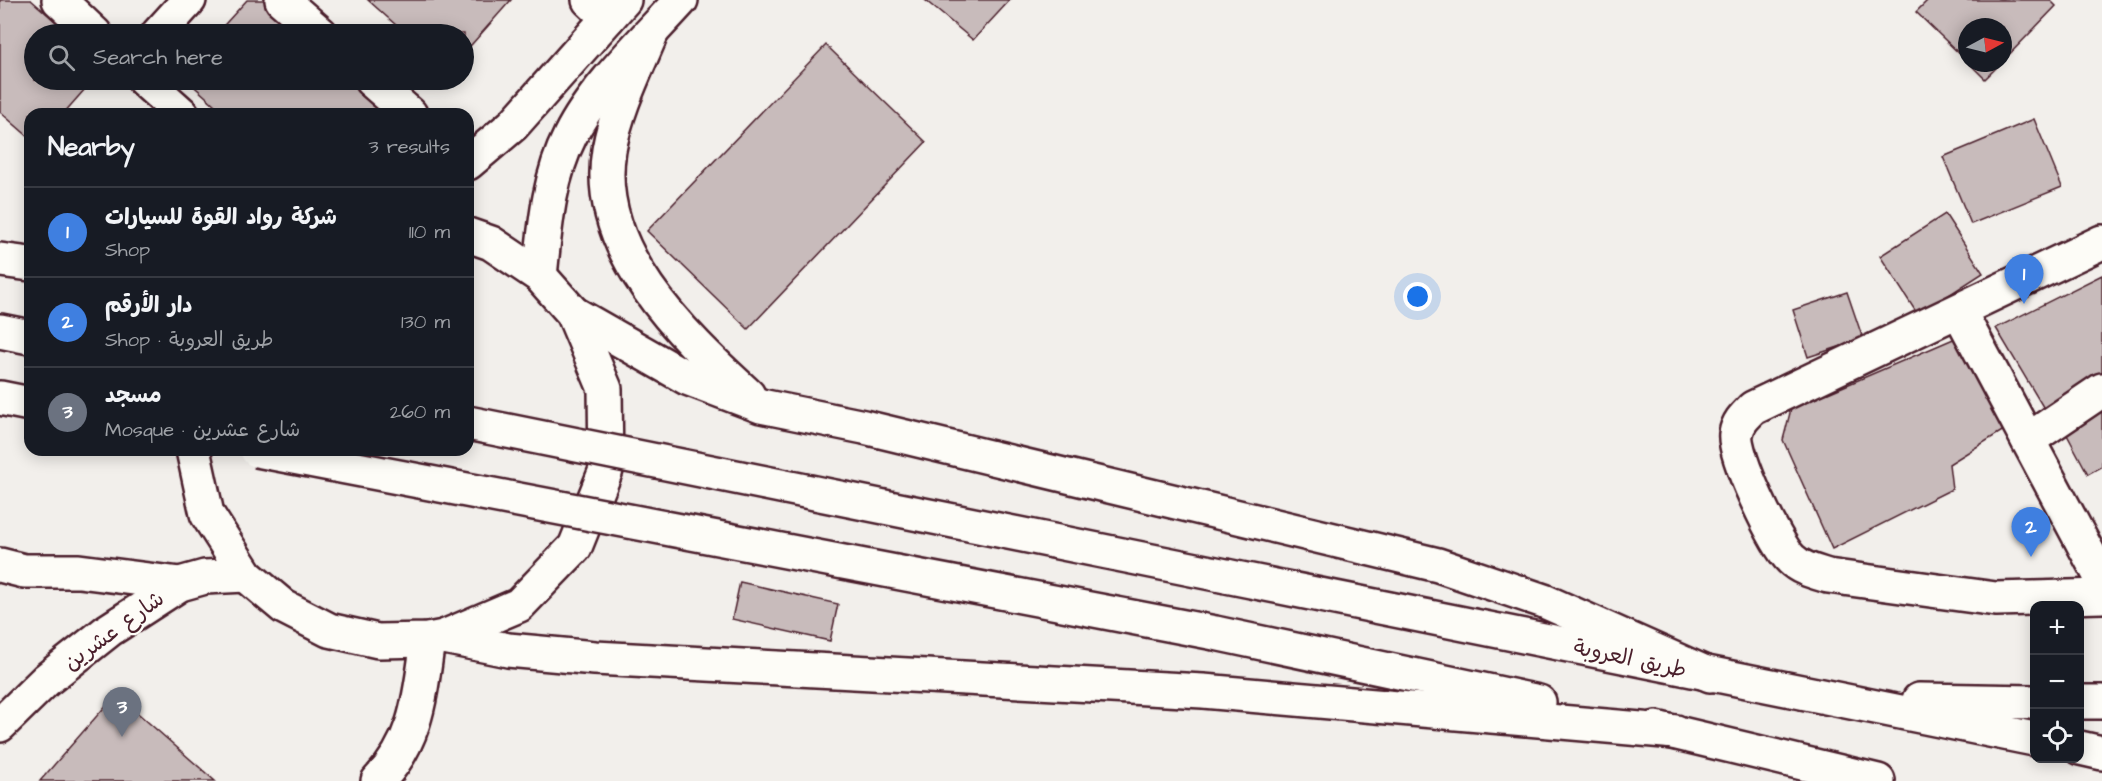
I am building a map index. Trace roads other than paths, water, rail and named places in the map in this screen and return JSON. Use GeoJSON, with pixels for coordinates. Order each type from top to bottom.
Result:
{"type":"FeatureCollection","features":[{"type":"Feature","properties":{"kind":"main road"},"geometry":{"type":"LineString","coordinates":[[59,0],[84,24]]}},
{"type":"Feature","properties":{"kind":"main road"},"geometry":{"type":"LineString","coordinates":[[167,24],[189,0]]}},
{"type":"Feature","properties":{"kind":"main road"},"geometry":{"type":"LineString","coordinates":[[282,0],[310,24]]}},
{"type":"Feature","properties":{"kind":"main road"},"geometry":{"type":"LineString","coordinates":[[540,276],[547,214],[556,173],[570,136],[591,103],[681,0]]}},
{"type":"Feature","properties":{"kind":"main road"},"geometry":{"type":"LineString","coordinates":[[474,158],[513,125],[607,6]]}},
{"type":"Feature","properties":{"kind":"main road"},"geometry":{"type":"LineString","coordinates":[[651,34],[620,110],[609,152],[609,195],[620,238],[638,276],[661,305],[718,368],[761,406]]}},
{"type":"Feature","properties":{"kind":"main road"},"geometry":{"type":"LineString","coordinates":[[155,90],[175,108]]}},
{"type":"Feature","properties":{"kind":"main road"},"geometry":{"type":"LineString","coordinates":[[382,90],[403,108]]}},
{"type":"Feature","properties":{"kind":"main road"},"geometry":{"type":"LineString","coordinates":[[436,639],[519,605],[575,547],[606,470],[605,389],[573,314],[540,276],[491,243],[474,237]]}},
{"type":"Feature","properties":{"kind":"main road"},"geometry":{"type":"LineString","coordinates":[[2102,242],[1753,408],[1741,419],[1735,436],[1737,453],[1778,543],[1791,559],[1809,571],[1828,576],[1996,599],[2102,596]]}},
{"type":"Feature","properties":{"kind":"main road"},"geometry":{"type":"LineString","coordinates":[[0,260],[24,263]]}},
{"type":"Feature","properties":{"kind":"main road"},"geometry":{"type":"LineString","coordinates":[[1959,311],[2102,579]]}},
{"type":"Feature","properties":{"kind":"main road"},"geometry":{"type":"LineString","coordinates":[[573,314],[687,378],[761,406],[864,427],[1438,565],[1544,601],[1710,675]]}},
{"type":"Feature","properties":{"kind":"main road"},"geometry":{"type":"LineString","coordinates":[[0,332],[24,336]]}},
{"type":"Feature","properties":{"kind":"main road"},"geometry":{"type":"LineString","coordinates":[[2028,440],[2102,390]]}},
{"type":"Feature","properties":{"kind":"main road"},"geometry":{"type":"LineString","coordinates":[[0,398],[24,403]]}},
{"type":"Feature","properties":{"kind":"main road","name":"طريق العروبة"},"geometry":{"type":"LineString","coordinates":[[474,424],[2030,738]]}},
{"type":"Feature","properties":{"kind":"main road"},"geometry":{"type":"LineString","coordinates":[[194,456],[207,514],[246,574],[284,607],[329,630],[378,641],[436,639],[508,650],[595,658],[1203,691],[1676,732]]}},
{"type":"Feature","properties":{"kind":"main road"},"geometry":{"type":"LineString","coordinates":[[288,456],[1215,633],[1676,732],[1861,779]]}},
{"type":"Feature","properties":{"kind":"main road"},"geometry":{"type":"LineString","coordinates":[[0,565],[24,571],[79,571],[180,584]]}},
{"type":"Feature","properties":{"kind":"main road","name":"شارع عشرين"},"geometry":{"type":"LineString","coordinates":[[0,725],[46,680],[108,630],[180,584],[205,577],[246,574]]}},
{"type":"Feature","properties":{"kind":"main road"},"geometry":{"type":"LineString","coordinates":[[378,781],[394,765],[412,731],[436,639]]}},
{"type":"Feature","properties":{"kind":"main road"},"geometry":{"type":"LineString","coordinates":[[1842,699],[2030,702]]}},
{"type":"Feature","properties":{"kind":"main road"},"geometry":{"type":"LineString","coordinates":[[2084,702],[2102,702]]}},
{"type":"Feature","properties":{"kind":"main road"},"geometry":{"type":"LineString","coordinates":[[2084,749],[2102,753]]}},
{"type":"Feature","properties":{"kind":"place","name":"شركة رواد القوة للسيارات"},"geometry":{"type":"Point","coordinates":[2024,304]}},
{"type":"Feature","properties":{"kind":"place","name":"دار الأرقم"},"geometry":{"type":"Point","coordinates":[2031,557]}},
{"type":"Feature","properties":{"kind":"place","name":"مسجد"},"geometry":{"type":"Point","coordinates":[122,737]}}]}
